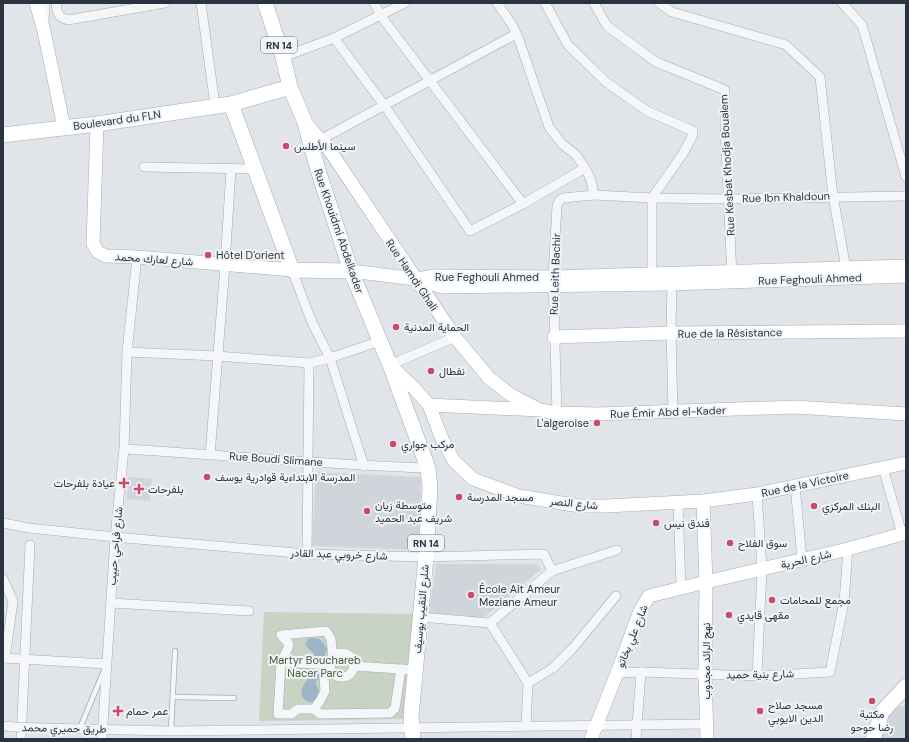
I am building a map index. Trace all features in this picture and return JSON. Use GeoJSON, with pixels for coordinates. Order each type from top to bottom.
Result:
{"type":"FeatureCollection","features":[{"type":"Feature","properties":{"kind":"main road","name":"Rue Khouidmi Abdelkader"},"geometry":{"type":"LineString","coordinates":[[265,3],[283,57],[290,87],[304,120],[350,271],[390,365]]}},
{"type":"Feature","properties":{"kind":"main road","name":"Boulevard du FLN"},"geometry":{"type":"LineString","coordinates":[[3,135],[97,124],[215,105],[231,104],[290,87]]}},
{"type":"Feature","properties":{"kind":"main road"},"geometry":{"type":"LineString","coordinates":[[231,104],[292,270],[350,271]]}},
{"type":"Feature","properties":{"kind":"main road","name":"شلرع النقيب بوسيف"},"geometry":{"type":"LineString","coordinates":[[390,365],[428,468],[430,488],[426,557],[420,617],[408,670],[413,733]]}},
{"type":"Feature","properties":{"kind":"main road"},"geometry":{"type":"LineString","coordinates":[[872,739],[882,712],[906,686]]}},
{"type":"Feature","properties":{"kind":"street"},"geometry":{"type":"LineString","coordinates":[[36,3],[44,31],[64,128]]}},
{"type":"Feature","properties":{"kind":"street"},"geometry":{"type":"LineString","coordinates":[[44,31],[45,3]]}},
{"type":"Feature","properties":{"kind":"street"},"geometry":{"type":"LineString","coordinates":[[56,3],[57,12],[61,18],[68,20],[137,6],[165,3]]}},
{"type":"Feature","properties":{"kind":"street"},"geometry":{"type":"LineString","coordinates":[[201,3],[215,105]]}},
{"type":"Feature","properties":{"kind":"street"},"geometry":{"type":"LineString","coordinates":[[374,3],[429,80],[524,204]]}},
{"type":"Feature","properties":{"kind":"street"},"geometry":{"type":"LineString","coordinates":[[283,57],[334,38],[405,3]]}},
{"type":"Feature","properties":{"kind":"street"},"geometry":{"type":"LineString","coordinates":[[497,3],[513,26],[549,127],[562,144],[576,155],[585,168],[591,180],[594,195]]}},
{"type":"Feature","properties":{"kind":"street"},"geometry":{"type":"LineString","coordinates":[[545,3],[568,45],[606,82],[648,111],[693,131],[693,136],[682,155],[652,198],[652,274]]}},
{"type":"Feature","properties":{"kind":"street","name":"Rue Kesbat Khodja Boualem"},"geometry":{"type":"LineString","coordinates":[[594,3],[607,26],[656,62],[725,90],[725,128],[732,276]]}},
{"type":"Feature","properties":{"kind":"street"},"geometry":{"type":"LineString","coordinates":[[659,3],[672,12],[786,45],[820,76],[833,196],[847,272]]}},
{"type":"Feature","properties":{"kind":"street"},"geometry":{"type":"LineString","coordinates":[[842,3],[862,24],[906,177]]}},
{"type":"Feature","properties":{"kind":"street"},"geometry":{"type":"LineString","coordinates":[[320,140],[516,34]]}},
{"type":"Feature","properties":{"kind":"street"},"geometry":{"type":"LineString","coordinates":[[334,38],[384,105],[470,231],[524,204],[585,168]]}},
{"type":"Feature","properties":{"kind":"street","name":"Rue Hamdi Ghali"},"geometry":{"type":"LineString","coordinates":[[304,120],[320,140],[326,145],[455,337],[489,378],[511,395],[540,410]]}},
{"type":"Feature","properties":{"kind":"street","name":"شارع لعارك محمد"},"geometry":{"type":"LineString","coordinates":[[97,124],[93,244],[98,252],[106,256],[137,257],[292,270]]}},
{"type":"Feature","properties":{"kind":"street"},"geometry":{"type":"LineString","coordinates":[[144,167],[255,169]]}},
{"type":"Feature","properties":{"kind":"street"},"geometry":{"type":"LineString","coordinates":[[210,454],[231,168]]}},
{"type":"Feature","properties":{"kind":"street","name":"Rue Ibn Khaldoun"},"geometry":{"type":"LineString","coordinates":[[594,195],[652,198],[729,199],[833,196],[906,196]]}},
{"type":"Feature","properties":{"kind":"street","name":"Rue Leith Bachir"},"geometry":{"type":"LineString","coordinates":[[557,413],[553,281],[557,205],[563,198],[594,195]]}},
{"type":"Feature","properties":{"kind":"street","name":"شارع فراحي حبيب"},"geometry":{"type":"LineString","coordinates":[[102,739],[115,537],[124,449],[127,352],[137,257]]}},
{"type":"Feature","properties":{"kind":"street","name":"Rue Feghouli Ahmed"},"geometry":{"type":"LineString","coordinates":[[553,281],[672,279],[847,272],[906,266]]}},
{"type":"Feature","properties":{"kind":"street"},"geometry":{"type":"LineString","coordinates":[[292,270],[311,320],[330,358],[364,466]]}},
{"type":"Feature","properties":{"kind":"street","name":"Rue Feghouli Ahmed"},"geometry":{"type":"LineString","coordinates":[[350,271],[415,279],[442,287],[652,274],[672,279]]}},
{"type":"Feature","properties":{"kind":"street","name":"Rue Feghouli Ahmed"},"geometry":{"type":"LineString","coordinates":[[847,272],[906,276]]}},
{"type":"Feature","properties":{"kind":"street"},"geometry":{"type":"LineString","coordinates":[[672,279],[671,333],[673,411]]}},
{"type":"Feature","properties":{"kind":"street","name":"Rue de la Résistance"},"geometry":{"type":"LineString","coordinates":[[554,336],[671,333],[906,331]]}},
{"type":"Feature","properties":{"kind":"street"},"geometry":{"type":"LineString","coordinates":[[390,365],[455,337]]}},
{"type":"Feature","properties":{"kind":"street"},"geometry":{"type":"LineString","coordinates":[[127,352],[217,356],[309,363],[330,358],[380,341]]}},
{"type":"Feature","properties":{"kind":"street"},"geometry":{"type":"LineString","coordinates":[[307,554],[309,363]]}},
{"type":"Feature","properties":{"kind":"street","name":"شارع النصر"},"geometry":{"type":"LineString","coordinates":[[390,365],[415,389],[429,406],[442,439],[454,461],[473,479],[519,496],[580,506],[703,501]]}},
{"type":"Feature","properties":{"kind":"street","name":"Rue Émir Abd el-Kader"},"geometry":{"type":"LineString","coordinates":[[429,406],[540,410],[557,413],[598,414],[795,407],[906,414]]}},
{"type":"Feature","properties":{"kind":"street","name":"Rue Boudi Slimane"},"geometry":{"type":"LineString","coordinates":[[124,449],[364,466],[428,468]]}},
{"type":"Feature","properties":{"kind":"street","name":"Rue de la Victoire"},"geometry":{"type":"LineString","coordinates":[[703,501],[757,494],[906,463]]}},
{"type":"Feature","properties":{"kind":"street"},"geometry":{"type":"LineString","coordinates":[[883,468],[904,534]]}},
{"type":"Feature","properties":{"kind":"street"},"geometry":{"type":"LineString","coordinates":[[795,486],[802,559]]}},
{"type":"Feature","properties":{"kind":"street"},"geometry":{"type":"LineString","coordinates":[[757,494],[762,569],[757,676]]}},
{"type":"Feature","properties":{"kind":"street"},"geometry":{"type":"LineString","coordinates":[[703,501],[706,582]]}},
{"type":"Feature","properties":{"kind":"street"},"geometry":{"type":"LineString","coordinates":[[678,502],[681,588]]}},
{"type":"Feature","properties":{"kind":"street","name":"شارع خروبي عبد القادر"},"geometry":{"type":"LineString","coordinates":[[3,523],[29,528],[115,537],[307,554],[426,557],[544,554],[552,571]]}},
{"type":"Feature","properties":{"kind":"street","name":"شارع الحرية"},"geometry":{"type":"LineString","coordinates":[[706,582],[848,549],[904,534]]}},
{"type":"Feature","properties":{"kind":"street"},"geometry":{"type":"LineString","coordinates":[[21,739],[30,545]]}},
{"type":"Feature","properties":{"kind":"street","name":"شارع بنية حميد"},"geometry":{"type":"LineString","coordinates":[[617,673],[641,672],[757,676],[830,672],[844,602],[848,549]]}},
{"type":"Feature","properties":{"kind":"street"},"geometry":{"type":"LineString","coordinates":[[420,617],[490,623],[552,571],[617,550]]}},
{"type":"Feature","properties":{"kind":"street"},"geometry":{"type":"LineString","coordinates":[[3,579],[13,600],[4,658],[107,664]]}},
{"type":"Feature","properties":{"kind":"street","name":"شارع علي بخاتو"},"geometry":{"type":"LineString","coordinates":[[591,739],[640,611],[648,596],[706,582]]}},
{"type":"Feature","properties":{"kind":"street","name":"نهج الرائد مجدوب"},"geometry":{"type":"LineString","coordinates":[[706,582],[707,739]]}},
{"type":"Feature","properties":{"kind":"street"},"geometry":{"type":"LineString","coordinates":[[528,683],[553,668],[572,649],[616,596]]}},
{"type":"Feature","properties":{"kind":"street"},"geometry":{"type":"LineString","coordinates":[[111,603],[249,611]]}},
{"type":"Feature","properties":{"kind":"street"},"geometry":{"type":"LineString","coordinates":[[490,623],[528,683],[526,726]]}},
{"type":"Feature","properties":{"kind":"street"},"geometry":{"type":"LineString","coordinates":[[281,662],[298,663],[332,660],[344,654],[351,659],[353,666],[350,674],[343,677],[335,675],[332,660],[331,639],[326,631],[281,635],[289,644],[281,662],[278,714],[291,714],[298,709],[314,709],[320,714],[390,713],[395,708],[408,670],[353,666]]}},
{"type":"Feature","properties":{"kind":"street"},"geometry":{"type":"LineString","coordinates":[[314,709],[325,691],[324,677],[332,660]]}},
{"type":"Feature","properties":{"kind":"street"},"geometry":{"type":"LineString","coordinates":[[636,739],[641,672]]}},
{"type":"Feature","properties":{"kind":"street","name":"طريق حميري محمد"},"geometry":{"type":"LineString","coordinates":[[3,726],[103,729],[171,735],[314,729],[413,733],[526,726],[707,724]]}},
{"type":"Feature","properties":{"kind":"street"},"geometry":{"type":"LineString","coordinates":[[314,729],[314,739]]}},
{"type":"Feature","properties":{"kind":"lane"},"geometry":{"type":"LineString","coordinates":[[171,735],[175,651]]}},
{"type":"Feature","properties":{"kind":"lane"},"geometry":{"type":"LineString","coordinates":[[80,728],[107,664]]}},
{"type":"Feature","properties":{"kind":"lane"},"geometry":{"type":"LineString","coordinates":[[173,697],[234,698]]}},
{"type":"Feature","properties":{"kind":"shaded area","name":"متوسطة زيان شريف عبد الحميد"},"geometry":{"type":"Polygon","coordinates":[[[316,472],[421,477],[418,550],[312,546],[316,472]]]}},
{"type":"Feature","properties":{"kind":"shaded area","name":"بلفرحات"},"geometry":{"type":"Polygon","coordinates":[[[128,477],[152,479],[150,501],[127,499],[128,477]]]}},
{"type":"Feature","properties":{"kind":"shaded area","name":"École Ait Ameur Meziane Ameur"},"geometry":{"type":"Polygon","coordinates":[[[436,564],[537,564],[541,569],[476,624],[428,621],[436,564]]]}},
{"type":"Feature","properties":{"kind":"shaded area"},"geometry":{"type":"Polygon","coordinates":[[[906,706],[906,739],[881,739],[888,715],[897,707],[906,706]]]}},
{"type":"Feature","properties":{"kind":"green space","name":"Martyr Bouchareb Nacer Parc"},"geometry":{"type":"Polygon","coordinates":[[[264,612],[414,614],[404,719],[259,721],[264,612]]]}},
{"type":"Feature","properties":{"kind":"water"},"geometry":{"type":"Polygon","coordinates":[[[312,638],[321,640],[327,649],[323,661],[314,660],[314,654],[305,645],[308,639],[312,638]]]}},
{"type":"Feature","properties":{"kind":"water"},"geometry":{"type":"Polygon","coordinates":[[[314,667],[322,668],[321,674],[315,683],[320,692],[316,701],[310,702],[304,699],[302,690],[314,667]]]}},
{"type":"Feature","properties":{"kind":"place","name":"سينما الأطلس"},"geometry":{"type":"Point","coordinates":[286,146]}},
{"type":"Feature","properties":{"kind":"place","name":"Hôtel D'orient"},"geometry":{"type":"Point","coordinates":[208,255]}},
{"type":"Feature","properties":{"kind":"place","name":"الحماية المدنية"},"geometry":{"type":"Point","coordinates":[396,327]}},
{"type":"Feature","properties":{"kind":"place","name":"نفطال"},"geometry":{"type":"Point","coordinates":[431,371]}},
{"type":"Feature","properties":{"kind":"place","name":"L'algeroise"},"geometry":{"type":"Point","coordinates":[597,423]}},
{"type":"Feature","properties":{"kind":"place","name":"مركب جواري"},"geometry":{"type":"Point","coordinates":[393,444]}},
{"type":"Feature","properties":{"kind":"place","name":"المدرسة الابتداءية قوادرية يوسف"},"geometry":{"type":"Point","coordinates":[207,477]}},
{"type":"Feature","properties":{"kind":"place","name":"عيادة بلفرحات"},"geometry":{"type":"Point","coordinates":[124,483]}},
{"type":"Feature","properties":{"kind":"place","name":"بلفرحات"},"geometry":{"type":"Point","coordinates":[139,489]}},
{"type":"Feature","properties":{"kind":"place","name":"مسجد المدرسة"},"geometry":{"type":"Point","coordinates":[459,497]}},
{"type":"Feature","properties":{"kind":"place","name":"البنك المركزي"},"geometry":{"type":"Point","coordinates":[814,506]}},
{"type":"Feature","properties":{"kind":"place","name":"متوسطة زيان شريف عبد الحميد"},"geometry":{"type":"Point","coordinates":[367,511]}},
{"type":"Feature","properties":{"kind":"place","name":"فندق نيس"},"geometry":{"type":"Point","coordinates":[656,523]}},
{"type":"Feature","properties":{"kind":"place","name":"سوق الفلاح"},"geometry":{"type":"Point","coordinates":[730,543]}},
{"type":"Feature","properties":{"kind":"place","name":"École Ait Ameur Meziane Ameur"},"geometry":{"type":"Point","coordinates":[471,595]}},
{"type":"Feature","properties":{"kind":"place","name":"مجمع للمحامات"},"geometry":{"type":"Point","coordinates":[772,600]}},
{"type":"Feature","properties":{"kind":"place","name":"مقهى قايدي"},"geometry":{"type":"Point","coordinates":[729,615]}},
{"type":"Feature","properties":{"kind":"place","name":"مكتبة رضا حوحو"},"geometry":{"type":"Point","coordinates":[872,701]}},
{"type":"Feature","properties":{"kind":"place","name":"عمر حمام"},"geometry":{"type":"Point","coordinates":[118,711]}},
{"type":"Feature","properties":{"kind":"place","name":"مسجد صلاح الدين الايوبي"},"geometry":{"type":"Point","coordinates":[760,711]}}]}
